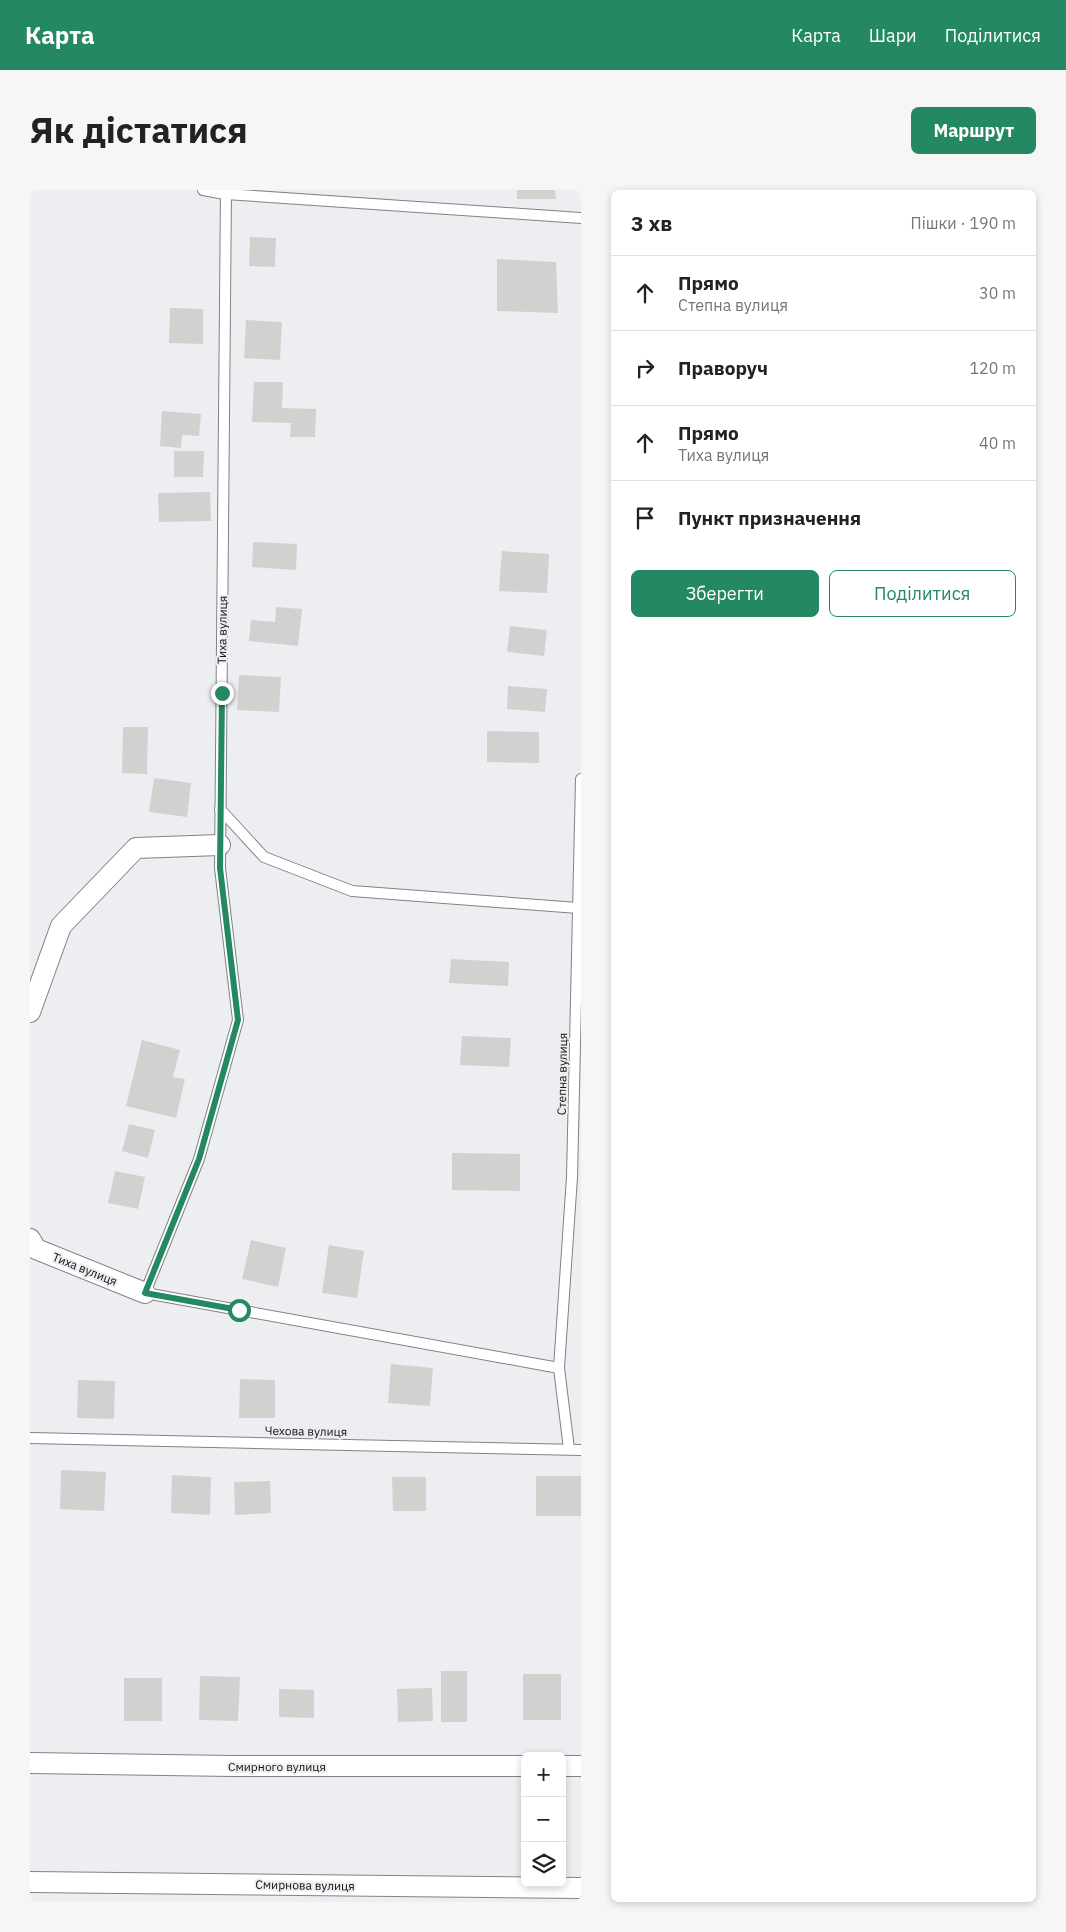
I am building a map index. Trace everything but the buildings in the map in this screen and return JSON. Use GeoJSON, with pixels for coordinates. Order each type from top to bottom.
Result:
{"type":"FeatureCollection","features":[{"type":"Feature","properties":{"kind":"street"},"geometry":{"type":"LineString","coordinates":[[30,1012],[61,926],[136,848],[220,845]]}},
{"type":"Feature","properties":{"kind":"street","name":"Тиха вулиця"},"geometry":{"type":"LineString","coordinates":[[30,1239],[36,1250],[145,1293]]}},
{"type":"Feature","properties":{"kind":"street","name":"Смирного вулиця"},"geometry":{"type":"LineString","coordinates":[[30,1763],[232,1766],[521,1766]]}},
{"type":"Feature","properties":{"kind":"street"},"geometry":{"type":"LineString","coordinates":[[566,1766],[581,1766]]}},
{"type":"Feature","properties":{"kind":"street","name":"Смирнова вулиця"},"geometry":{"type":"LineString","coordinates":[[30,1882],[245,1893],[581,1888]]}},
{"type":"Feature","properties":{"kind":"lane"},"geometry":{"type":"LineString","coordinates":[[203,190],[581,218]]}},
{"type":"Feature","properties":{"kind":"lane","name":"Тиха вулиця"},"geometry":{"type":"LineString","coordinates":[[145,1293],[199,1159],[238,1020],[220,868],[226,192]]}},
{"type":"Feature","properties":{"kind":"lane","name":"Степна вулиця"},"geometry":{"type":"LineString","coordinates":[[569,1449],[559,1368],[576,1177],[581,779]]}},
{"type":"Feature","properties":{"kind":"lane"},"geometry":{"type":"LineString","coordinates":[[220,809],[264,857],[352,891],[578,908]]}},
{"type":"Feature","properties":{"kind":"lane"},"geometry":{"type":"LineString","coordinates":[[145,1293],[559,1368]]}},
{"type":"Feature","properties":{"kind":"lane","name":"Чехова вулиця"},"geometry":{"type":"LineString","coordinates":[[30,1438],[581,1450]]}},
{"type":"Feature","properties":{"kind":"route"},"geometry":{"type":"LineString","coordinates":[[222,693],[220,868],[238,1020],[199,1159],[145,1293],[239,1310]]}}]}
